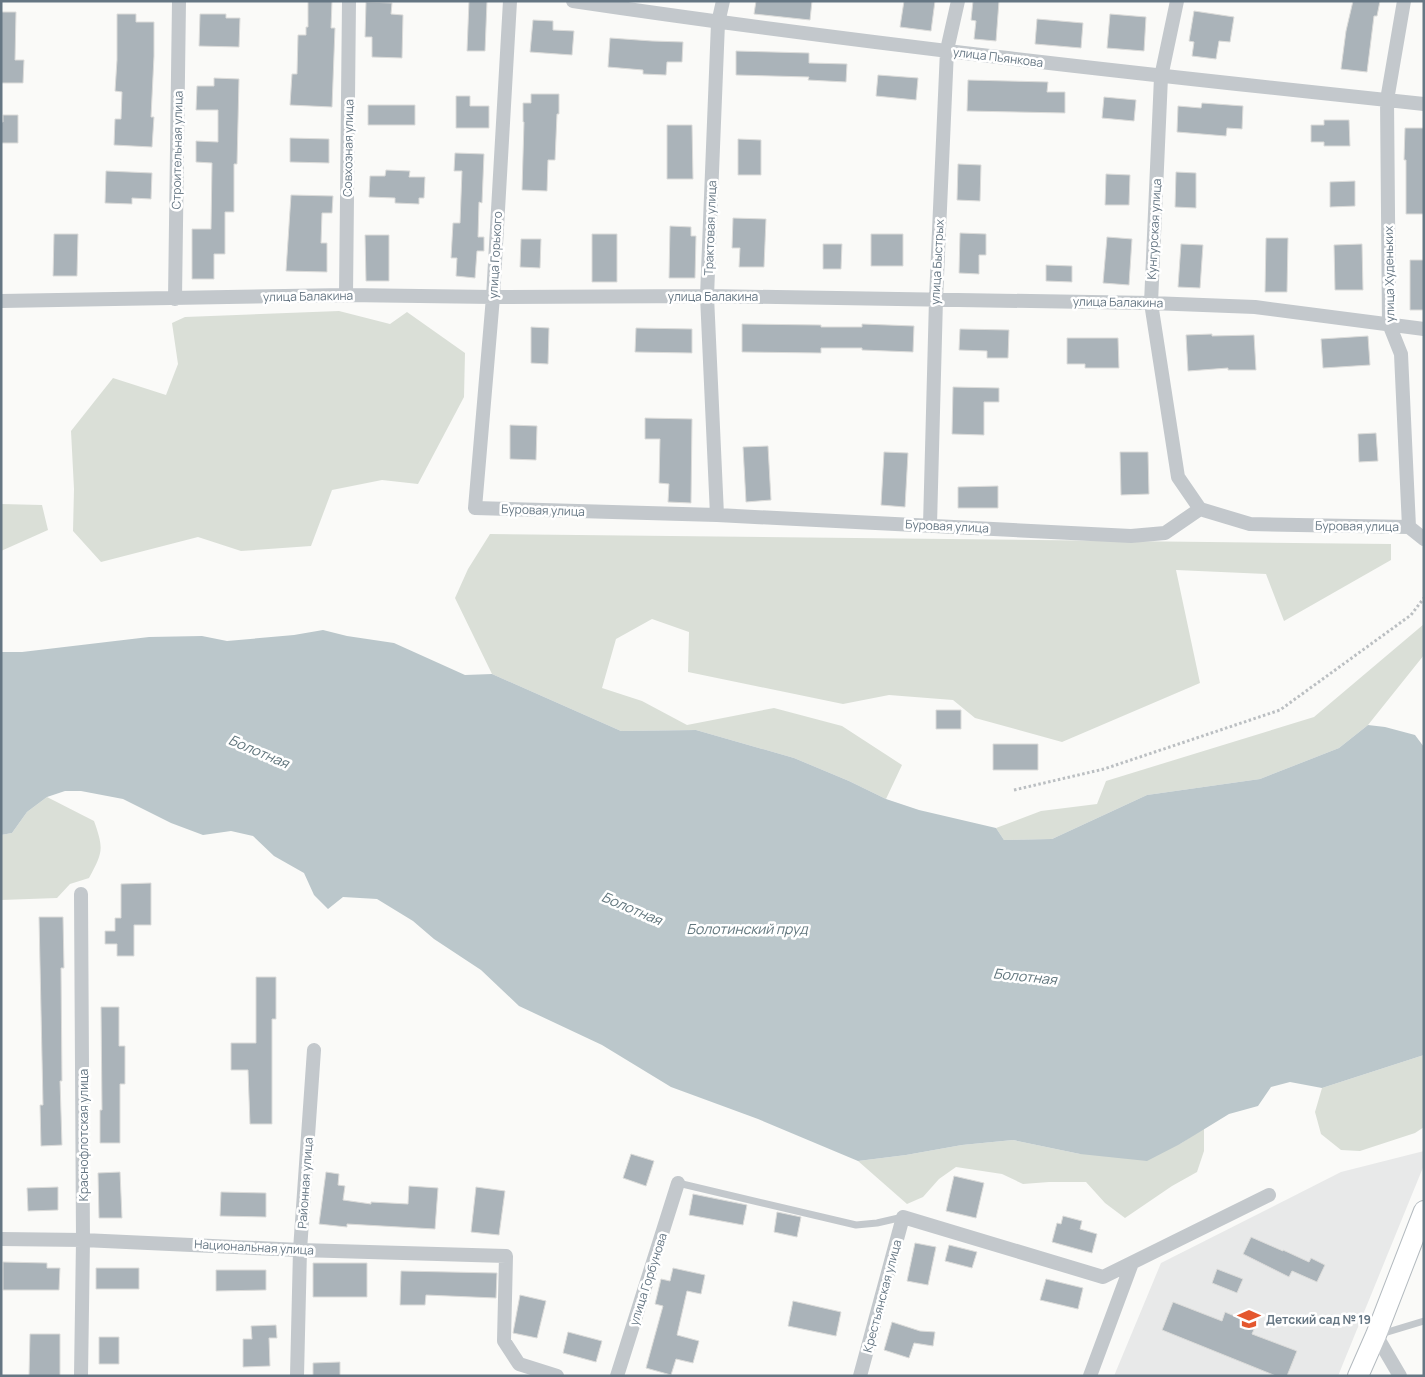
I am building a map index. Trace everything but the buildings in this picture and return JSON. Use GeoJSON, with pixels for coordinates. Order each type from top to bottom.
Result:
{"type":"FeatureCollection","features":[{"type":"Feature","properties":{"kind":"street","name":"Строительная улица"},"geometry":{"type":"LineString","coordinates":[[175,299],[178,1]]}},
{"type":"Feature","properties":{"kind":"street","name":"Совхозная улица"},"geometry":{"type":"LineString","coordinates":[[346,295],[349,1]]}},
{"type":"Feature","properties":{"kind":"street","name":"улица Горького"},"geometry":{"type":"LineString","coordinates":[[475,508],[493,297],[510,1]]}},
{"type":"Feature","properties":{"kind":"street","name":"улица Пьянкова"},"geometry":{"type":"LineString","coordinates":[[573,1],[718,23],[1161,77],[1424,104]]}},
{"type":"Feature","properties":{"kind":"street","name":"Трактовая улица"},"geometry":{"type":"LineString","coordinates":[[717,515],[707,296],[718,23],[723,1]]}},
{"type":"Feature","properties":{"kind":"street","name":"улица Быстрых"},"geometry":{"type":"LineString","coordinates":[[930,525],[936,299],[947,50],[958,1]]}},
{"type":"Feature","properties":{"kind":"street","name":"Кунгурская улица"},"geometry":{"type":"LineString","coordinates":[[1177,1],[1161,77],[1151,303],[1178,478],[1200,509]]}},
{"type":"Feature","properties":{"kind":"street","name":"улица Худеньких"},"geometry":{"type":"LineString","coordinates":[[1404,1],[1387,100],[1389,324],[1401,354],[1409,527]]}},
{"type":"Feature","properties":{"kind":"street","name":"улица Балакина"},"geometry":{"type":"LineString","coordinates":[[1,301],[346,295],[493,297],[707,296],[1151,303],[1255,307],[1424,329]]}},
{"type":"Feature","properties":{"kind":"street","name":"Буровая улица"},"geometry":{"type":"LineString","coordinates":[[475,508],[717,515],[1130,536],[1165,533],[1200,509],[1250,524],[1409,527]]}},
{"type":"Feature","properties":{"kind":"street"},"geometry":{"type":"LineString","coordinates":[[1409,527],[1424,539]]}},
{"type":"Feature","properties":{"kind":"street","name":"Краснофлотская улица"},"geometry":{"type":"LineString","coordinates":[[81,894],[83,1240],[81,1376]]}},
{"type":"Feature","properties":{"kind":"street","name":"Районная улица"},"geometry":{"type":"LineString","coordinates":[[297,1376],[300,1250],[314,1050]]}},
{"type":"Feature","properties":{"kind":"street","name":"улица Горбунова"},"geometry":{"type":"LineString","coordinates":[[617,1376],[678,1183]]}},
{"type":"Feature","properties":{"kind":"street"},"geometry":{"type":"LineString","coordinates":[[903,1217],[1103,1278],[1269,1195]]}},
{"type":"Feature","properties":{"kind":"street"},"geometry":{"type":"LineString","coordinates":[[1358,1376],[1424,1211]]}},
{"type":"Feature","properties":{"kind":"street","name":"Крестьянская улица"},"geometry":{"type":"LineString","coordinates":[[860,1376],[903,1217]]}},
{"type":"Feature","properties":{"kind":"street","name":"Национальная улица"},"geometry":{"type":"LineString","coordinates":[[1,1239],[83,1240],[300,1250],[506,1256],[504,1341],[519,1364],[557,1376]]}},
{"type":"Feature","properties":{"kind":"street"},"geometry":{"type":"LineString","coordinates":[[1090,1376],[1132,1263]]}},
{"type":"Feature","properties":{"kind":"street"},"geometry":{"type":"LineString","coordinates":[[1376,1335],[1400,1376]]}},
{"type":"Feature","properties":{"kind":"lane"},"geometry":{"type":"LineString","coordinates":[[678,1183],[856,1225],[877,1223],[903,1217]]}},
{"type":"Feature","properties":{"kind":"lane"},"geometry":{"type":"LineString","coordinates":[[1376,1335],[1424,1321]]}},
{"type":"Feature","properties":{"kind":"path"},"geometry":{"type":"LineString","coordinates":[[1014,790],[1104,769],[1280,710],[1411,615],[1424,598]]}},
{"type":"Feature","properties":{"kind":"shaded area"},"geometry":{"type":"Polygon","coordinates":[[[339,311],[390,324],[407,312],[465,353],[464,397],[418,484],[382,480],[332,490],[311,546],[241,551],[198,537],[101,562],[73,531],[74,489],[71,431],[113,378],[166,395],[178,364],[172,323],[185,317],[339,311]]]}},
{"type":"Feature","properties":{"kind":"shaded area"},"geometry":{"type":"Polygon","coordinates":[[[1,504],[42,505],[48,530],[1,551],[1,504]]]}},
{"type":"Feature","properties":{"kind":"shaded area"},"geometry":{"type":"Polygon","coordinates":[[[490,534],[1391,544],[1391,560],[1284,621],[1266,574],[1176,570],[1200,683],[1062,742],[975,718],[953,700],[889,695],[843,704],[688,672],[689,632],[652,619],[616,639],[602,688],[642,701],[687,725],[774,708],[842,726],[902,765],[886,799],[794,758],[696,730],[621,731],[492,674],[455,598],[468,569],[490,534]]]}},
{"type":"Feature","properties":{"kind":"shaded area"},"geometry":{"type":"Polygon","coordinates":[[[1424,624],[1424,655],[1368,725],[1339,748],[1260,779],[1147,795],[1052,839],[1004,840],[996,828],[1041,811],[1097,804],[1106,781],[1314,717],[1424,624]]]}},
{"type":"Feature","properties":{"kind":"shaded area"},"geometry":{"type":"Polygon","coordinates":[[[47,797],[94,821],[101,844],[97,862],[89,878],[70,884],[57,898],[1,900],[1,835],[12,833],[27,812],[47,797]]]}},
{"type":"Feature","properties":{"kind":"shaded area"},"geometry":{"type":"Polygon","coordinates":[[[1424,1055],[1424,1127],[1415,1133],[1360,1151],[1341,1150],[1321,1134],[1315,1112],[1322,1088],[1424,1055]]]}},
{"type":"Feature","properties":{"kind":"shaded area"},"geometry":{"type":"Polygon","coordinates":[[[1204,1128],[1204,1151],[1197,1172],[1172,1186],[1125,1218],[1105,1203],[1086,1182],[1023,1184],[1002,1174],[956,1167],[939,1179],[923,1197],[907,1204],[858,1161],[962,1145],[1013,1140],[1080,1154],[1180,1144],[1204,1128]]]}},
{"type":"Feature","properties":{"kind":"shaded area","name":"Детский сад № 19"},"geometry":{"type":"Polygon","coordinates":[[[1424,1151],[1424,1165],[1338,1376],[1114,1376],[1161,1263],[1341,1172],[1424,1151]]]}},
{"type":"Feature","properties":{"kind":"water","name":"Болотинский пруд"},"geometry":{"type":"Polygon","coordinates":[[[323,630],[347,636],[394,643],[465,675],[492,674],[621,731],[696,730],[794,758],[886,799],[919,810],[996,828],[1004,840],[1052,839],[1147,795],[1260,779],[1339,748],[1368,725],[1385,727],[1415,735],[1424,747],[1424,1055],[1322,1088],[1290,1082],[1271,1087],[1258,1106],[1229,1114],[1180,1144],[1147,1161],[1080,1154],[1013,1140],[962,1145],[858,1161],[758,1119],[671,1087],[602,1045],[519,1006],[481,970],[434,939],[413,921],[377,899],[343,897],[328,909],[314,895],[304,873],[274,856],[253,836],[231,831],[203,835],[171,823],[123,799],[81,791],[65,791],[47,797],[27,812],[12,833],[1,835],[1,652],[22,652],[149,637],[202,636],[227,641],[294,635],[323,630]]]}},
{"type":"Feature","properties":{"kind":"place","name":"Детский сад № 19"},"geometry":{"type":"Point","coordinates":[1249,1319]}},
{"type":"Feature","properties":{"kind":"water label","name":"Болотная"},"geometry":{"type":"Point","coordinates":[259,751]}},
{"type":"Feature","properties":{"kind":"water label","name":"Болотная"},"geometry":{"type":"Point","coordinates":[632,908]}},
{"type":"Feature","properties":{"kind":"water label","name":"Болотная"},"geometry":{"type":"Point","coordinates":[1025,976]}}]}
